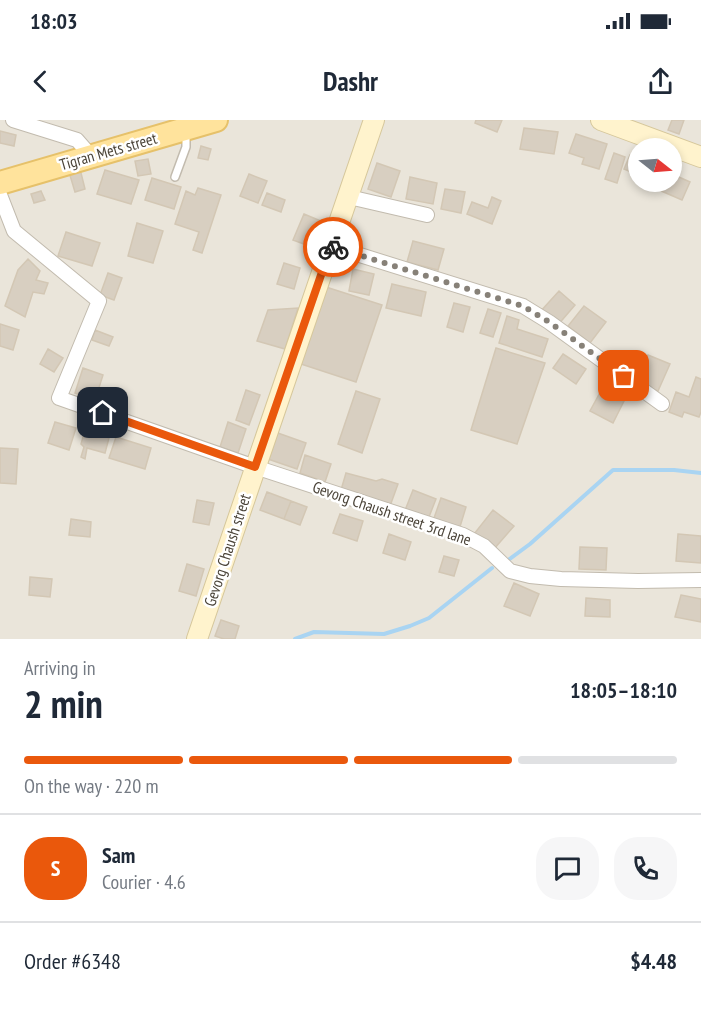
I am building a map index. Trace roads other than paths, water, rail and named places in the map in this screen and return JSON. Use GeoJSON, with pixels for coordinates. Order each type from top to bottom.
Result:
{"type":"FeatureCollection","features":[{"type":"Feature","properties":{"kind":"main road","name":"Tigran Mets street"},"geometry":{"type":"LineString","coordinates":[[0,183],[216,120]]}},
{"type":"Feature","properties":{"kind":"main road","name":"Gevorg Chaush street"},"geometry":{"type":"LineString","coordinates":[[197,639],[374,120]]}},
{"type":"Feature","properties":{"kind":"main road"},"geometry":{"type":"LineString","coordinates":[[601,120],[626,124],[701,157]]}},
{"type":"Feature","properties":{"kind":"street"},"geometry":{"type":"LineString","coordinates":[[13,120],[77,140],[91,156]]}},
{"type":"Feature","properties":{"kind":"street","name":"Gevorg Chaush street 3rd lane"},"geometry":{"type":"LineString","coordinates":[[0,195],[14,231],[99,301],[59,398],[255,467],[463,535],[484,546],[510,571],[530,576],[638,582],[701,580]]}},
{"type":"Feature","properties":{"kind":"street"},"geometry":{"type":"LineString","coordinates":[[349,197],[427,215]]}},
{"type":"Feature","properties":{"kind":"street"},"geometry":{"type":"LineString","coordinates":[[331,246],[523,306],[549,322],[662,404]]}},
{"type":"Feature","properties":{"kind":"lane"},"geometry":{"type":"LineString","coordinates":[[175,177],[186,147],[185,129]]}},
{"type":"Feature","properties":{"kind":"waterway"},"geometry":{"type":"LineString","coordinates":[[507,561],[530,544],[613,470],[674,470],[701,473]]}},
{"type":"Feature","properties":{"kind":"waterway"},"geometry":{"type":"LineString","coordinates":[[295,639],[314,632],[384,634],[410,626],[429,618],[492,568]]}}]}
